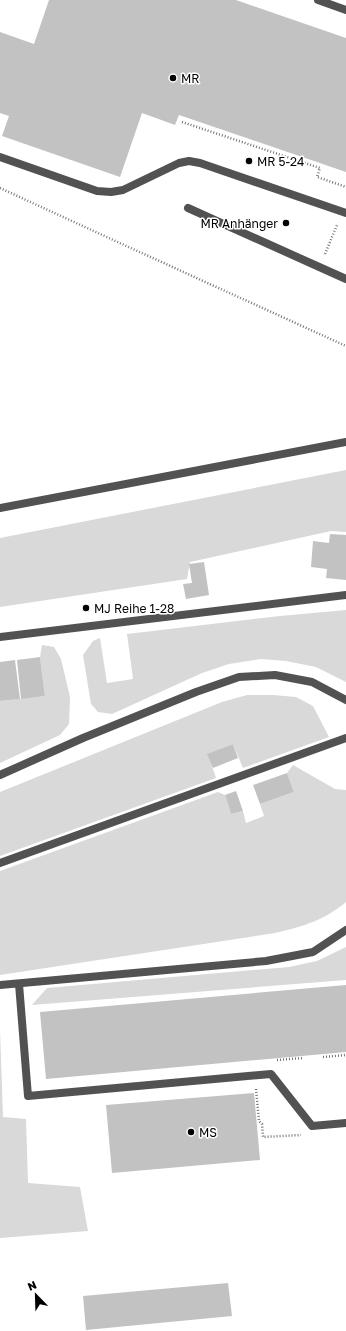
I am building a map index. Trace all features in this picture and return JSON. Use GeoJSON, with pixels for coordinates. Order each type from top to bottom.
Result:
{"type":"FeatureCollection","features":[{"type":"Feature","properties":{"kind":"lane"},"geometry":{"type":"LineString","coordinates":[[318,0],[346,10]]}},
{"type":"Feature","properties":{"kind":"lane"},"geometry":{"type":"LineString","coordinates":[[0,157],[97,191],[111,192],[123,190],[179,163],[189,161],[200,163],[344,213]]}},
{"type":"Feature","properties":{"kind":"lane"},"geometry":{"type":"LineString","coordinates":[[188,208],[346,279]]}},
{"type":"Feature","properties":{"kind":"lane"},"geometry":{"type":"LineString","coordinates":[[0,508],[346,442]]}},
{"type":"Feature","properties":{"kind":"lane"},"geometry":{"type":"LineString","coordinates":[[0,637],[346,595]]}},
{"type":"Feature","properties":{"kind":"lane"},"geometry":{"type":"LineString","coordinates":[[0,775],[196,692],[238,677],[275,675],[312,682],[346,700]]}},
{"type":"Feature","properties":{"kind":"lane"},"geometry":{"type":"LineString","coordinates":[[0,863],[346,738]]}},
{"type":"Feature","properties":{"kind":"lane"},"geometry":{"type":"LineString","coordinates":[[0,985],[266,961],[313,952],[346,930]]}},
{"type":"Feature","properties":{"kind":"lane"},"geometry":{"type":"LineString","coordinates":[[19,984],[28,1096],[271,1074],[312,1126],[346,1123]]}},
{"type":"Feature","properties":{"kind":"path"},"geometry":{"type":"LineString","coordinates":[[182,122],[320,168],[316,177],[346,187]]}},
{"type":"Feature","properties":{"kind":"path"},"geometry":{"type":"LineString","coordinates":[[0,188],[346,346]]}},
{"type":"Feature","properties":{"kind":"path"},"geometry":{"type":"LineString","coordinates":[[323,258],[344,213]]}},
{"type":"Feature","properties":{"kind":"path"},"geometry":{"type":"LineString","coordinates":[[323,1056],[346,1055]]}},
{"type":"Feature","properties":{"kind":"path"},"geometry":{"type":"LineString","coordinates":[[249,1090],[256,1089],[259,1121],[262,1124],[263,1137],[303,1135]]}},
{"type":"Feature","properties":{"kind":"shaded area"},"geometry":{"type":"Polygon","coordinates":[[[346,470],[346,532],[331,531],[190,562],[187,579],[0,607],[0,538],[346,470]]]}},
{"type":"Feature","properties":{"kind":"shaded area"},"geometry":{"type":"Polygon","coordinates":[[[346,610],[346,682],[316,667],[286,661],[261,659],[229,664],[202,673],[112,714],[98,712],[91,704],[83,655],[93,641],[100,638],[107,683],[133,679],[127,634],[280,616],[346,610]]]}},
{"type":"Feature","properties":{"kind":"shaded area"},"geometry":{"type":"Polygon","coordinates":[[[42,645],[54,647],[61,659],[70,697],[69,724],[60,735],[0,763],[0,701],[45,696],[40,657],[42,645]]]}},
{"type":"Feature","properties":{"kind":"shaded area"},"geometry":{"type":"Polygon","coordinates":[[[247,695],[296,697],[313,706],[329,737],[243,768],[233,744],[208,754],[216,778],[0,856],[0,792],[222,702],[247,695]]]}},
{"type":"Feature","properties":{"kind":"shaded area"},"geometry":{"type":"Polygon","coordinates":[[[293,765],[335,789],[346,790],[346,902],[338,908],[313,922],[275,933],[0,975],[0,871],[218,792],[225,795],[231,814],[243,811],[246,823],[264,816],[260,804],[294,792],[287,773],[293,765]]]}},
{"type":"Feature","properties":{"kind":"shaded area"},"geometry":{"type":"Polygon","coordinates":[[[346,947],[346,980],[32,1005],[47,988],[289,967],[317,961],[346,947]]]}},
{"type":"Feature","properties":{"kind":"shaded area"},"geometry":{"type":"Polygon","coordinates":[[[0,1030],[3,1117],[26,1119],[28,1183],[80,1187],[88,1231],[0,1238],[0,1030]]]}},
{"type":"Feature","properties":{"kind":"building","name":"MR"},"geometry":{"type":"Polygon","coordinates":[[[49,0],[236,0],[346,38],[346,172],[179,115],[175,125],[142,113],[120,177],[2,136],[9,116],[0,113],[0,32],[34,44],[49,0]]]}},
{"type":"Feature","properties":{"kind":"building"},"geometry":{"type":"Polygon","coordinates":[[[330,534],[346,535],[346,580],[326,578],[327,569],[311,567],[313,541],[329,543],[330,534]]]}},
{"type":"Feature","properties":{"kind":"building"},"geometry":{"type":"Polygon","coordinates":[[[204,562],[209,595],[186,599],[183,584],[192,583],[189,564],[204,562]]]}},
{"type":"Feature","properties":{"kind":"building"},"geometry":{"type":"Polygon","coordinates":[[[40,657],[45,696],[21,699],[17,660],[40,657]]]}},
{"type":"Feature","properties":{"kind":"building"},"geometry":{"type":"Polygon","coordinates":[[[15,660],[20,699],[0,701],[0,662],[15,660]]]}},
{"type":"Feature","properties":{"kind":"building"},"geometry":{"type":"Polygon","coordinates":[[[233,744],[238,758],[213,768],[207,754],[233,744]]]}},
{"type":"Feature","properties":{"kind":"building"},"geometry":{"type":"Polygon","coordinates":[[[287,773],[294,792],[260,804],[253,785],[287,773]]]}},
{"type":"Feature","properties":{"kind":"building"},"geometry":{"type":"Polygon","coordinates":[[[236,791],[243,811],[231,814],[225,795],[236,791]]]}},
{"type":"Feature","properties":{"kind":"building"},"geometry":{"type":"Polygon","coordinates":[[[346,985],[346,1052],[46,1079],[40,1012],[346,985]]]}},
{"type":"Feature","properties":{"kind":"building","name":"MS"},"geometry":{"type":"Polygon","coordinates":[[[254,1093],[260,1160],[112,1173],[106,1105],[254,1093]]]}},
{"type":"Feature","properties":{"kind":"building"},"geometry":{"type":"Polygon","coordinates":[[[228,1283],[232,1316],[86,1330],[83,1296],[228,1283]]]}},
{"type":"Feature","properties":{"kind":"place","name":"MR"},"geometry":{"type":"Point","coordinates":[173,78]}},
{"type":"Feature","properties":{"kind":"place","name":"MR 5-24"},"geometry":{"type":"Point","coordinates":[249,161]}},
{"type":"Feature","properties":{"kind":"place","name":"MR Anhänger"},"geometry":{"type":"Point","coordinates":[286,223]}},
{"type":"Feature","properties":{"kind":"place","name":"MJ Reihe 1-28"},"geometry":{"type":"Point","coordinates":[86,608]}},
{"type":"Feature","properties":{"kind":"place","name":"MS"},"geometry":{"type":"Point","coordinates":[191,1132]}}]}
